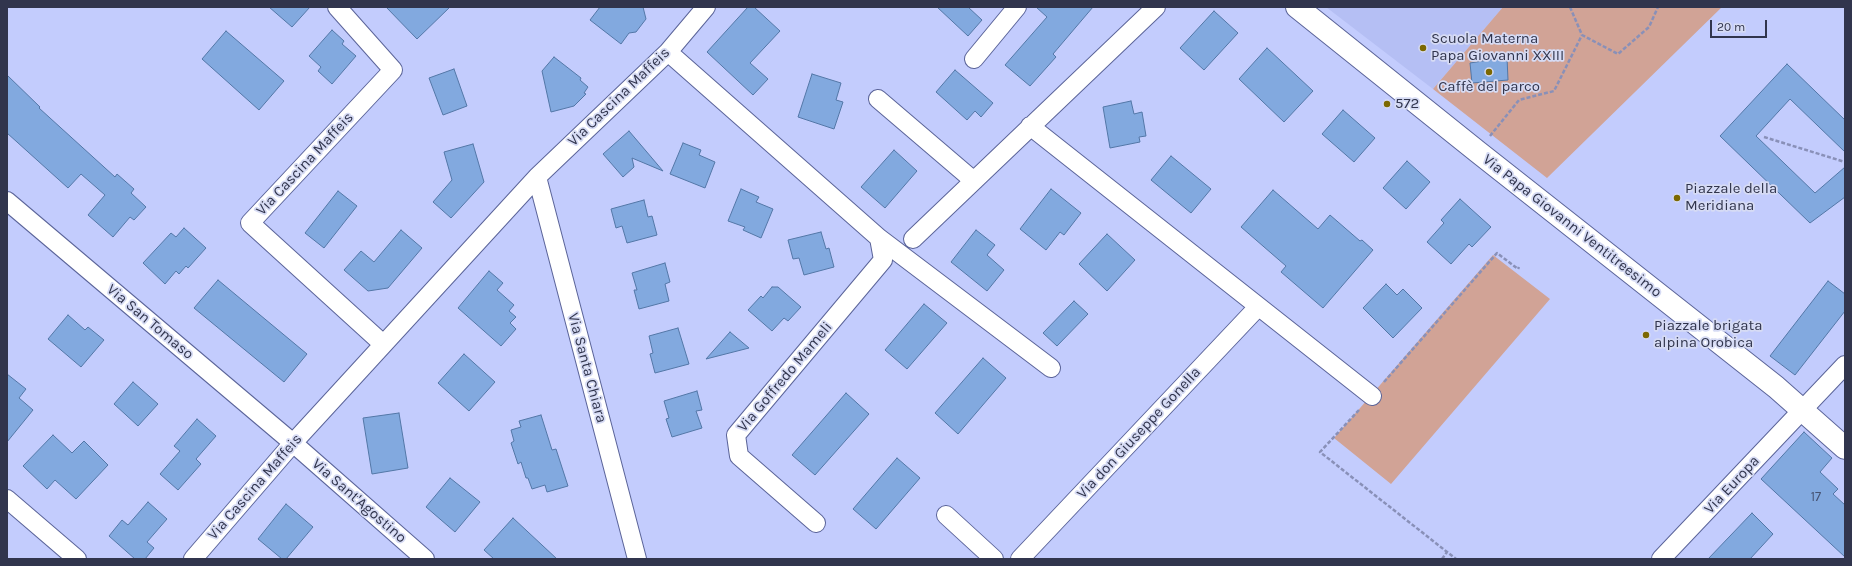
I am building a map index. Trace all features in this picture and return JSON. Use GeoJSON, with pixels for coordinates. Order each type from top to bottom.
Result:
{"type":"FeatureCollection","features":[{"type":"Feature","properties":{"kind":"street","name":"Via Cascina Maffeis"},"geometry":{"type":"LineString","coordinates":[[337,7],[393,70],[250,223],[383,344]]}},
{"type":"Feature","properties":{"kind":"street","name":"Via Cascina Maffeis"},"geometry":{"type":"LineString","coordinates":[[193,559],[293,443],[537,177],[595,119],[668,52],[706,7]]}},
{"type":"Feature","properties":{"kind":"street"},"geometry":{"type":"LineString","coordinates":[[974,59],[1018,7]]}},
{"type":"Feature","properties":{"kind":"street"},"geometry":{"type":"LineString","coordinates":[[913,239],[1156,7]]}},
{"type":"Feature","properties":{"kind":"street","name":"Via Papa Giovanni Ventitreesimo"},"geometry":{"type":"LineString","coordinates":[[1297,7],[1776,387],[1845,448]]}},
{"type":"Feature","properties":{"kind":"street"},"geometry":{"type":"LineString","coordinates":[[668,52],[879,238],[1051,368]]}},
{"type":"Feature","properties":{"kind":"street"},"geometry":{"type":"LineString","coordinates":[[878,99],[974,181]]}},
{"type":"Feature","properties":{"kind":"street"},"geometry":{"type":"LineString","coordinates":[[1030,126],[1372,396]]}},
{"type":"Feature","properties":{"kind":"street","name":"Via Santa Chiara"},"geometry":{"type":"LineString","coordinates":[[537,177],[637,559]]}},
{"type":"Feature","properties":{"kind":"street","name":"Via San Tomaso"},"geometry":{"type":"LineString","coordinates":[[7,201],[293,443]]}},
{"type":"Feature","properties":{"kind":"street","name":"Via Goffredo Mameli"},"geometry":{"type":"LineString","coordinates":[[816,523],[739,456],[736,435],[883,260],[879,238]]}},
{"type":"Feature","properties":{"kind":"street","name":"Via don Giuseppe Gonella"},"geometry":{"type":"LineString","coordinates":[[1020,559],[1258,307]]}},
{"type":"Feature","properties":{"kind":"street","name":"Via Europa"},"geometry":{"type":"LineString","coordinates":[[1663,559],[1845,365]]}},
{"type":"Feature","properties":{"kind":"street","name":"Via Sant'Agostino"},"geometry":{"type":"LineString","coordinates":[[293,443],[425,559]]}},
{"type":"Feature","properties":{"kind":"street"},"geometry":{"type":"LineString","coordinates":[[7,499],[77,559]]}},
{"type":"Feature","properties":{"kind":"street"},"geometry":{"type":"LineString","coordinates":[[946,515],[994,559]]}},
{"type":"Feature","properties":{"kind":"path"},"geometry":{"type":"LineString","coordinates":[[1570,7],[1582,35],[1618,54],[1649,27],[1658,7]]}},
{"type":"Feature","properties":{"kind":"path"},"geometry":{"type":"LineString","coordinates":[[1478,152],[1519,100],[1554,91],[1582,35]]}},
{"type":"Feature","properties":{"kind":"path"},"geometry":{"type":"LineString","coordinates":[[1764,137],[1845,162]]}},
{"type":"Feature","properties":{"kind":"path"},"geometry":{"type":"LineString","coordinates":[[1456,559],[1320,452],[1372,396],[1497,253],[1518,269],[1519,267]]}},
{"type":"Feature","properties":{"kind":"path"},"geometry":{"type":"LineString","coordinates":[[1442,559],[1447,552]]}},
{"type":"Feature","properties":{"kind":"shaded area","name":"Scuola Materna Papa Giovanni XXIII"},"geometry":{"type":"Polygon","coordinates":[[[1326,7],[1503,7],[1433,89],[1326,7]]]}},
{"type":"Feature","properties":{"kind":"shaded area"},"geometry":{"type":"Polygon","coordinates":[[[1503,7],[1722,7],[1547,178],[1433,89],[1503,7]]]}},
{"type":"Feature","properties":{"kind":"shaded area"},"geometry":{"type":"Polygon","coordinates":[[[1493,255],[1550,299],[1391,484],[1334,438],[1493,255]]]}},
{"type":"Feature","properties":{"kind":"building"},"geometry":{"type":"Polygon","coordinates":[[[269,7],[310,7],[292,27],[269,7]]]}},
{"type":"Feature","properties":{"kind":"building"},"geometry":{"type":"Polygon","coordinates":[[[386,7],[450,7],[417,39],[386,7]]]}},
{"type":"Feature","properties":{"kind":"building"},"geometry":{"type":"Polygon","coordinates":[[[600,7],[643,7],[646,19],[636,32],[629,33],[621,44],[590,20],[600,7]]]}},
{"type":"Feature","properties":{"kind":"building"},"geometry":{"type":"Polygon","coordinates":[[[748,7],[754,7],[780,31],[750,63],[768,79],[753,95],[707,52],[748,7]]]}},
{"type":"Feature","properties":{"kind":"building"},"geometry":{"type":"Polygon","coordinates":[[[937,7],[968,7],[982,20],[968,36],[937,7]]]}},
{"type":"Feature","properties":{"kind":"building"},"geometry":{"type":"Polygon","coordinates":[[[1036,7],[1093,7],[1053,54],[1056,57],[1030,86],[1005,65],[1047,17],[1036,7]]]}},
{"type":"Feature","properties":{"kind":"building"},"geometry":{"type":"Polygon","coordinates":[[[1214,11],[1238,33],[1204,70],[1180,48],[1214,11]]]}},
{"type":"Feature","properties":{"kind":"building"},"geometry":{"type":"Polygon","coordinates":[[[332,30],[344,41],[342,44],[356,56],[332,84],[318,71],[321,67],[309,56],[332,30]]]}},
{"type":"Feature","properties":{"kind":"building"},"geometry":{"type":"Polygon","coordinates":[[[226,31],[284,81],[259,110],[202,59],[226,31]]]}},
{"type":"Feature","properties":{"kind":"building"},"geometry":{"type":"Polygon","coordinates":[[[1267,48],[1313,91],[1284,122],[1239,79],[1267,48]]]}},
{"type":"Feature","properties":{"kind":"building"},"geometry":{"type":"Polygon","coordinates":[[[554,57],[581,78],[580,80],[588,87],[584,93],[586,94],[574,106],[551,112],[542,71],[554,57]]]}},
{"type":"Feature","properties":{"kind":"building","name":"Caffè del parco"},"geometry":{"type":"Polygon","coordinates":[[[1507,57],[1508,80],[1472,83],[1470,63],[1507,57]]]}},
{"type":"Feature","properties":{"kind":"building"},"geometry":{"type":"Polygon","coordinates":[[[1787,64],[1845,120],[1845,152],[1790,99],[1756,136],[1815,193],[1845,167],[1845,197],[1810,223],[1720,136],[1787,64]]]}},
{"type":"Feature","properties":{"kind":"building"},"geometry":{"type":"Polygon","coordinates":[[[454,69],[467,106],[443,115],[429,78],[454,69]]]}},
{"type":"Feature","properties":{"kind":"building"},"geometry":{"type":"Polygon","coordinates":[[[955,70],[993,103],[981,117],[975,111],[967,120],[936,92],[955,70]]]}},
{"type":"Feature","properties":{"kind":"building"},"geometry":{"type":"Polygon","coordinates":[[[812,74],[841,83],[836,100],[843,102],[834,129],[798,117],[812,74]]]}},
{"type":"Feature","properties":{"kind":"building"},"geometry":{"type":"Polygon","coordinates":[[[7,75],[40,107],[39,108],[115,177],[117,174],[134,189],[131,193],[146,207],[134,220],[130,217],[113,237],[88,215],[105,195],[81,174],[68,188],[7,133],[7,75]]]}},
{"type":"Feature","properties":{"kind":"building"},"geometry":{"type":"Polygon","coordinates":[[[1131,101],[1134,114],[1142,112],[1146,136],[1139,137],[1140,142],[1110,148],[1103,107],[1131,101]]]}},
{"type":"Feature","properties":{"kind":"building"},"geometry":{"type":"Polygon","coordinates":[[[1343,110],[1375,138],[1354,162],[1322,134],[1343,110]]]}},
{"type":"Feature","properties":{"kind":"building"},"geometry":{"type":"Polygon","coordinates":[[[629,131],[663,171],[632,158],[634,167],[623,177],[603,154],[629,131]]]}},
{"type":"Feature","properties":{"kind":"building"},"geometry":{"type":"Polygon","coordinates":[[[683,143],[701,150],[699,155],[715,162],[705,188],[670,174],[683,143]]]}},
{"type":"Feature","properties":{"kind":"building"},"geometry":{"type":"Polygon","coordinates":[[[473,144],[484,182],[451,218],[433,202],[452,180],[444,152],[473,144]]]}},
{"type":"Feature","properties":{"kind":"building"},"geometry":{"type":"Polygon","coordinates":[[[894,150],[917,171],[885,208],[861,187],[894,150]]]}},
{"type":"Feature","properties":{"kind":"building"},"geometry":{"type":"Polygon","coordinates":[[[1171,156],[1211,189],[1191,213],[1151,180],[1171,156]]]}},
{"type":"Feature","properties":{"kind":"building"},"geometry":{"type":"Polygon","coordinates":[[[1407,161],[1430,182],[1406,209],[1383,188],[1407,161]]]}},
{"type":"Feature","properties":{"kind":"building"},"geometry":{"type":"Polygon","coordinates":[[[741,189],[759,197],[756,202],[773,209],[761,238],[743,230],[745,227],[728,221],[741,189]]]}},
{"type":"Feature","properties":{"kind":"building"},"geometry":{"type":"Polygon","coordinates":[[[1051,189],[1081,213],[1064,235],[1060,232],[1046,250],[1020,229],[1051,189]]]}},
{"type":"Feature","properties":{"kind":"building"},"geometry":{"type":"Polygon","coordinates":[[[1273,190],[1318,229],[1330,215],[1360,241],[1362,240],[1373,250],[1323,308],[1281,272],[1286,266],[1241,227],[1273,190]]]}},
{"type":"Feature","properties":{"kind":"building"},"geometry":{"type":"Polygon","coordinates":[[[338,191],[357,206],[324,248],[305,233],[338,191]]]}},
{"type":"Feature","properties":{"kind":"building"},"geometry":{"type":"Polygon","coordinates":[[[1460,199],[1491,227],[1472,247],[1469,244],[1451,264],[1427,242],[1444,223],[1441,220],[1460,199]]]}},
{"type":"Feature","properties":{"kind":"building"},"geometry":{"type":"Polygon","coordinates":[[[644,200],[648,217],[652,216],[657,235],[627,243],[622,226],[616,228],[611,209],[644,200]]]}},
{"type":"Feature","properties":{"kind":"building"},"geometry":{"type":"Polygon","coordinates":[[[184,228],[206,248],[188,268],[186,266],[179,274],[176,271],[165,284],[143,263],[171,233],[176,237],[184,228]]]}},
{"type":"Feature","properties":{"kind":"building"},"geometry":{"type":"Polygon","coordinates":[[[401,230],[422,248],[388,288],[368,291],[344,270],[361,251],[374,262],[401,230]]]}},
{"type":"Feature","properties":{"kind":"building"},"geometry":{"type":"Polygon","coordinates":[[[976,230],[995,245],[987,255],[1004,270],[987,291],[951,262],[976,230]]]}},
{"type":"Feature","properties":{"kind":"building"},"geometry":{"type":"Polygon","coordinates":[[[821,232],[826,249],[829,248],[834,267],[804,275],[799,258],[793,259],[788,240],[821,232]]]}},
{"type":"Feature","properties":{"kind":"building"},"geometry":{"type":"Polygon","coordinates":[[[1107,234],[1135,260],[1107,291],[1079,264],[1107,234]]]}},
{"type":"Feature","properties":{"kind":"building"},"geometry":{"type":"Polygon","coordinates":[[[665,263],[670,282],[665,284],[669,301],[639,309],[634,290],[637,290],[632,273],[665,263]]]}},
{"type":"Feature","properties":{"kind":"building"},"geometry":{"type":"Polygon","coordinates":[[[489,271],[503,283],[497,290],[514,305],[509,311],[516,317],[510,323],[516,329],[501,346],[458,308],[489,271]]]}},
{"type":"Feature","properties":{"kind":"building"},"geometry":{"type":"Polygon","coordinates":[[[218,280],[307,354],[284,382],[194,308],[218,280]]]}},
{"type":"Feature","properties":{"kind":"building"},"geometry":{"type":"Polygon","coordinates":[[[1828,281],[1845,294],[1845,311],[1795,375],[1770,356],[1828,281]]]}},
{"type":"Feature","properties":{"kind":"building"},"geometry":{"type":"Polygon","coordinates":[[[1386,284],[1397,295],[1403,289],[1422,308],[1393,338],[1363,308],[1386,284]]]}},
{"type":"Feature","properties":{"kind":"building"},"geometry":{"type":"Polygon","coordinates":[[[772,287],[778,287],[801,307],[788,321],[784,318],[772,331],[748,310],[761,296],[763,298],[772,287]]]}},
{"type":"Feature","properties":{"kind":"building"},"geometry":{"type":"Polygon","coordinates":[[[1074,301],[1088,314],[1057,346],[1043,333],[1074,301]]]}},
{"type":"Feature","properties":{"kind":"building"},"geometry":{"type":"Polygon","coordinates":[[[924,304],[947,323],[907,369],[885,350],[924,304]]]}},
{"type":"Feature","properties":{"kind":"building"},"geometry":{"type":"Polygon","coordinates":[[[68,315],[85,330],[88,327],[104,340],[81,367],[48,339],[68,315]]]}},
{"type":"Feature","properties":{"kind":"building"},"geometry":{"type":"Polygon","coordinates":[[[678,328],[689,364],[655,373],[650,354],[653,353],[649,336],[678,328]]]}},
{"type":"Feature","properties":{"kind":"building"},"geometry":{"type":"Polygon","coordinates":[[[730,332],[749,348],[706,359],[730,332]]]}},
{"type":"Feature","properties":{"kind":"building"},"geometry":{"type":"Polygon","coordinates":[[[464,354],[495,382],[469,411],[438,383],[464,354]]]}},
{"type":"Feature","properties":{"kind":"building"},"geometry":{"type":"Polygon","coordinates":[[[983,358],[1006,378],[958,434],[935,413],[983,358]]]}},
{"type":"Feature","properties":{"kind":"building"},"geometry":{"type":"Polygon","coordinates":[[[7,374],[26,389],[19,398],[33,410],[7,442],[7,374]]]}},
{"type":"Feature","properties":{"kind":"building"},"geometry":{"type":"Polygon","coordinates":[[[133,382],[158,404],[138,426],[114,404],[133,382]]]}},
{"type":"Feature","properties":{"kind":"building"},"geometry":{"type":"Polygon","coordinates":[[[697,391],[702,410],[696,411],[702,428],[672,437],[666,419],[669,418],[664,401],[697,391]]]}},
{"type":"Feature","properties":{"kind":"building"},"geometry":{"type":"Polygon","coordinates":[[[846,393],[869,414],[815,475],[792,455],[846,393]]]}},
{"type":"Feature","properties":{"kind":"building"},"geometry":{"type":"Polygon","coordinates":[[[399,413],[408,468],[372,474],[363,418],[399,413]]]}},
{"type":"Feature","properties":{"kind":"building"},"geometry":{"type":"Polygon","coordinates":[[[541,415],[552,450],[556,449],[568,486],[547,492],[545,485],[532,489],[528,478],[526,478],[521,462],[518,464],[511,443],[514,441],[511,430],[521,427],[519,421],[541,415]]]}},
{"type":"Feature","properties":{"kind":"building"},"geometry":{"type":"Polygon","coordinates":[[[197,419],[216,436],[196,459],[201,464],[178,490],[160,474],[180,451],[174,446],[197,419]]]}},
{"type":"Feature","properties":{"kind":"building"},"geometry":{"type":"Polygon","coordinates":[[[1804,432],[1832,458],[1820,472],[1838,489],[1833,494],[1845,505],[1845,557],[1761,479],[1804,432]]]}},
{"type":"Feature","properties":{"kind":"building"},"geometry":{"type":"Polygon","coordinates":[[[53,435],[72,453],[84,441],[108,465],[76,499],[55,480],[47,489],[23,466],[53,435]]]}},
{"type":"Feature","properties":{"kind":"building"},"geometry":{"type":"Polygon","coordinates":[[[897,458],[920,478],[876,529],[853,509],[897,458]]]}},
{"type":"Feature","properties":{"kind":"building"},"geometry":{"type":"Polygon","coordinates":[[[450,478],[480,502],[455,532],[426,507],[450,478]]]}},
{"type":"Feature","properties":{"kind":"building"},"geometry":{"type":"Polygon","coordinates":[[[148,502],[167,519],[147,542],[154,548],[145,559],[135,559],[109,536],[122,520],[128,525],[148,502]]]}},
{"type":"Feature","properties":{"kind":"building"},"geometry":{"type":"Polygon","coordinates":[[[286,504],[313,527],[286,559],[282,559],[258,539],[286,504]]]}},
{"type":"Feature","properties":{"kind":"building"},"geometry":{"type":"Polygon","coordinates":[[[1752,513],[1773,534],[1750,559],[1708,559],[1752,513]]]}},
{"type":"Feature","properties":{"kind":"building"},"geometry":{"type":"Polygon","coordinates":[[[513,518],[557,559],[494,559],[484,550],[513,518]]]}},
{"type":"Feature","properties":{"kind":"place","name":"Scuola Materna Papa Giovanni XXIII"},"geometry":{"type":"Point","coordinates":[1423,48]}},
{"type":"Feature","properties":{"kind":"place","name":"Caffè del parco"},"geometry":{"type":"Point","coordinates":[1489,72]}},
{"type":"Feature","properties":{"kind":"place","name":"572"},"geometry":{"type":"Point","coordinates":[1387,104]}},
{"type":"Feature","properties":{"kind":"place","name":"Piazzale della Meridiana"},"geometry":{"type":"Point","coordinates":[1677,198]}},
{"type":"Feature","properties":{"kind":"place","name":"Piazzale brigata alpina Orobica"},"geometry":{"type":"Point","coordinates":[1646,335]}}]}
